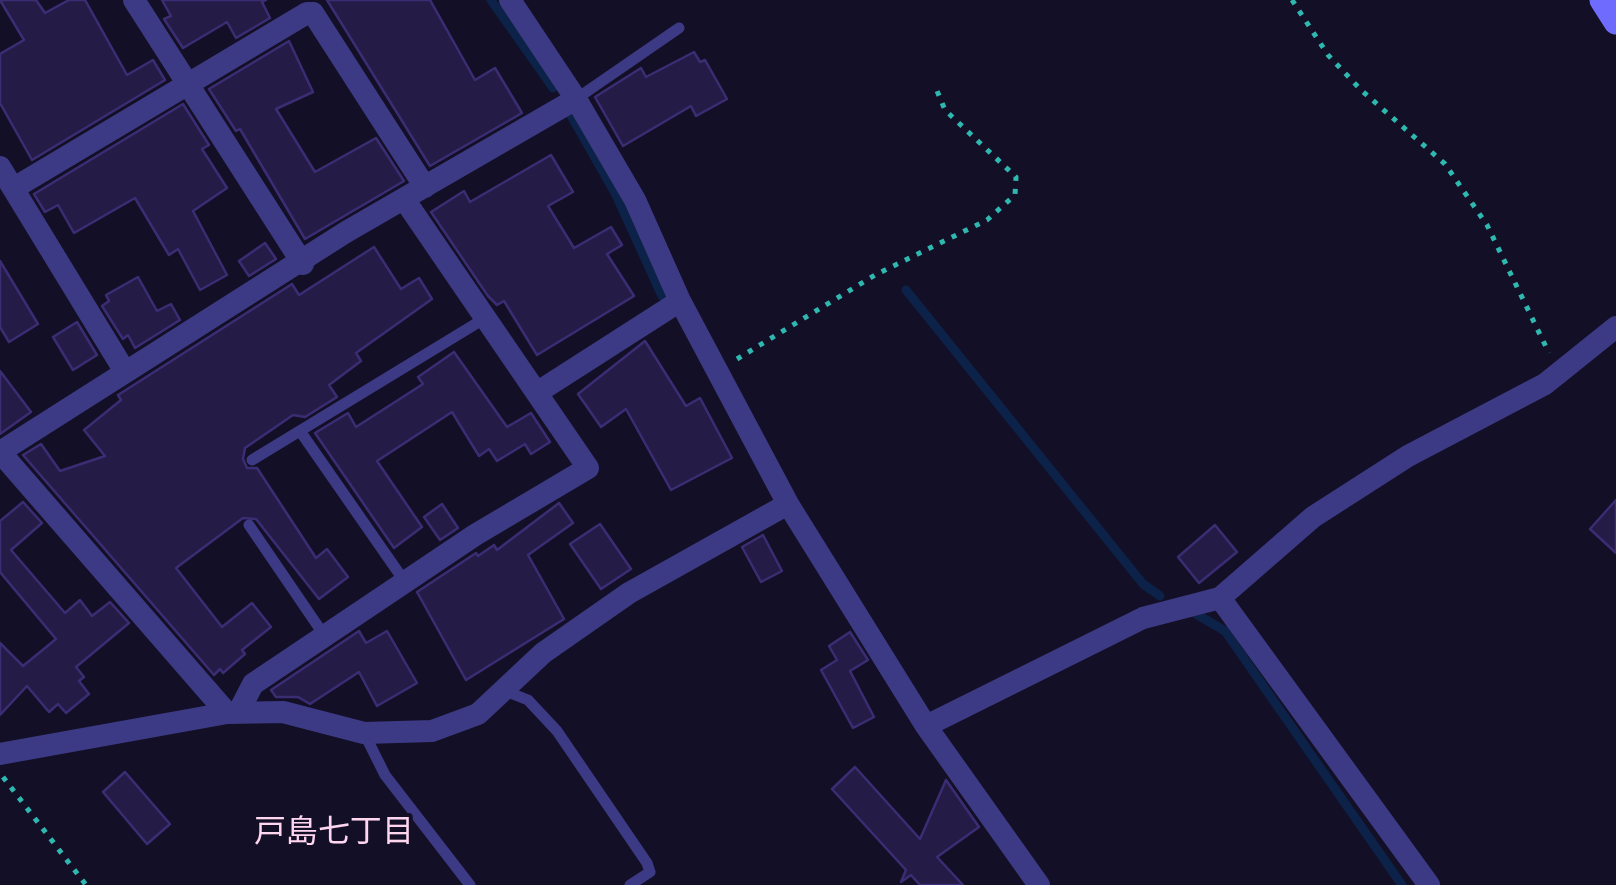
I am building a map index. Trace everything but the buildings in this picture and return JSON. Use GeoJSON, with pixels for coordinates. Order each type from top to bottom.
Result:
{"type":"FeatureCollection","features":[{"type":"Feature","properties":{"kind":"main road"},"geometry":{"type":"LineString","coordinates":[[1602,0],[1616,22]]}},
{"type":"Feature","properties":{"kind":"street"},"geometry":{"type":"LineString","coordinates":[[134,0],[302,264]]}},
{"type":"Feature","properties":{"kind":"street"},"geometry":{"type":"LineString","coordinates":[[510,0],[576,99],[635,200],[680,300],[788,504],[926,726],[1039,885]]}},
{"type":"Feature","properties":{"kind":"street"},"geometry":{"type":"LineString","coordinates":[[14,188],[186,82],[296,8],[313,13],[487,317],[588,468],[324,635],[254,684],[233,713]]}},
{"type":"Feature","properties":{"kind":"street"},"geometry":{"type":"LineString","coordinates":[[233,713],[1,453],[100,391],[124,370],[302,264],[346,232],[576,99]]}},
{"type":"Feature","properties":{"kind":"street"},"geometry":{"type":"LineString","coordinates":[[0,167],[124,370]]}},
{"type":"Feature","properties":{"kind":"street"},"geometry":{"type":"LineString","coordinates":[[538,392],[680,300]]}},
{"type":"Feature","properties":{"kind":"street"},"geometry":{"type":"LineString","coordinates":[[926,726],[1143,618],[1220,598],[1313,517],[1408,456],[1544,384],[1616,327]]}},
{"type":"Feature","properties":{"kind":"street"},"geometry":{"type":"LineString","coordinates":[[0,754],[233,713],[283,712],[364,733],[432,731],[478,714],[500,688],[630,593],[788,504]]}},
{"type":"Feature","properties":{"kind":"street"},"geometry":{"type":"LineString","coordinates":[[1220,598],[1429,885]]}},
{"type":"Feature","properties":{"kind":"lane"},"geometry":{"type":"LineString","coordinates":[[576,99],[679,28]]}},
{"type":"Feature","properties":{"kind":"lane"},"geometry":{"type":"LineString","coordinates":[[252,460],[487,317]]}},
{"type":"Feature","properties":{"kind":"lane"},"geometry":{"type":"LineString","coordinates":[[300,431],[405,582]]}},
{"type":"Feature","properties":{"kind":"lane"},"geometry":{"type":"LineString","coordinates":[[248,526],[324,635]]}},
{"type":"Feature","properties":{"kind":"lane"},"geometry":{"type":"LineString","coordinates":[[500,688],[528,700],[557,730],[646,862],[650,872],[630,885]]}},
{"type":"Feature","properties":{"kind":"lane"},"geometry":{"type":"LineString","coordinates":[[364,733],[384,775],[470,885]]}},
{"type":"Feature","properties":{"kind":"path"},"geometry":{"type":"LineString","coordinates":[[1292,0],[1328,55],[1361,90],[1445,164],[1487,225],[1557,372]]}},
{"type":"Feature","properties":{"kind":"path"},"geometry":{"type":"LineString","coordinates":[[717,370],[875,275],[987,220],[1016,195],[1016,177],[945,110],[935,86]]}},
{"type":"Feature","properties":{"kind":"path"},"geometry":{"type":"LineString","coordinates":[[0,774],[86,885]]}},
{"type":"Feature","properties":{"kind":"waterway"},"geometry":{"type":"LineString","coordinates":[[491,0],[553,88]]}},
{"type":"Feature","properties":{"kind":"waterway"},"geometry":{"type":"LineString","coordinates":[[569,112],[615,193],[662,296]]}},
{"type":"Feature","properties":{"kind":"waterway"},"geometry":{"type":"LineString","coordinates":[[906,290],[1143,584],[1160,596]]}},
{"type":"Feature","properties":{"kind":"waterway"},"geometry":{"type":"LineString","coordinates":[[1196,614],[1225,631],[1402,885]]}},
{"type":"Feature","properties":{"kind":"district","name":"戸島七丁目"},"geometry":{"type":"Point","coordinates":[334,834]}}]}
